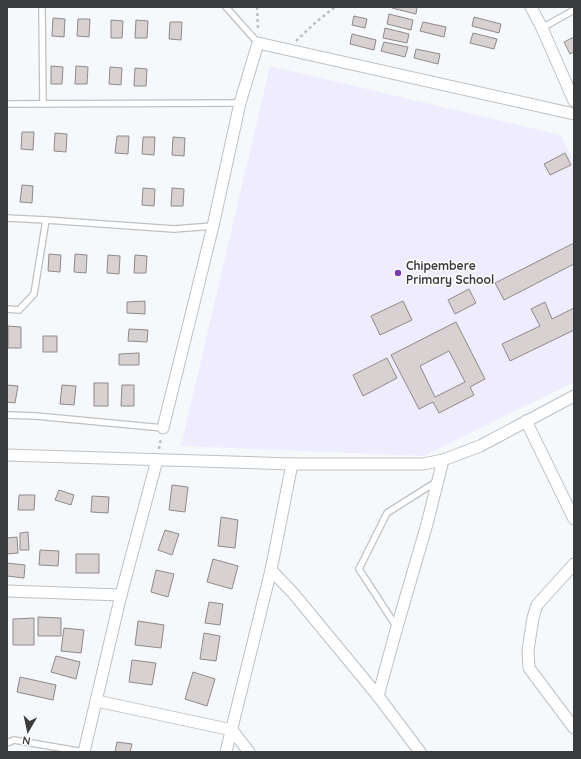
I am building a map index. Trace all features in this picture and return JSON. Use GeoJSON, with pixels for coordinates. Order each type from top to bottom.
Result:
{"type":"FeatureCollection","features":[{"type":"Feature","properties":{"kind":"street"},"geometry":{"type":"LineString","coordinates":[[531,7],[542,28],[574,101]]}},
{"type":"Feature","properties":{"kind":"street"},"geometry":{"type":"LineString","coordinates":[[162,428],[213,226],[240,103],[258,43],[574,114]]}},
{"type":"Feature","properties":{"kind":"street"},"geometry":{"type":"LineString","coordinates":[[7,455],[292,464],[423,464],[443,460],[480,446],[574,396]]}},
{"type":"Feature","properties":{"kind":"street"},"geometry":{"type":"LineString","coordinates":[[526,421],[574,519]]}},
{"type":"Feature","properties":{"kind":"street"},"geometry":{"type":"LineString","coordinates":[[84,752],[121,595],[158,460]]}},
{"type":"Feature","properties":{"kind":"street"},"geometry":{"type":"LineString","coordinates":[[378,696],[427,524],[443,460]]}},
{"type":"Feature","properties":{"kind":"street"},"geometry":{"type":"LineString","coordinates":[[226,752],[271,570],[292,464]]}},
{"type":"Feature","properties":{"kind":"street"},"geometry":{"type":"LineString","coordinates":[[574,564],[537,605],[533,618],[528,650],[529,668],[574,728]]}},
{"type":"Feature","properties":{"kind":"street"},"geometry":{"type":"LineString","coordinates":[[271,570],[293,593],[378,696],[420,752]]}},
{"type":"Feature","properties":{"kind":"street"},"geometry":{"type":"LineString","coordinates":[[7,591],[121,595]]}},
{"type":"Feature","properties":{"kind":"street"},"geometry":{"type":"LineString","coordinates":[[97,701],[232,730],[249,752]]}},
{"type":"Feature","properties":{"kind":"lane"},"geometry":{"type":"LineString","coordinates":[[42,7],[43,104]]}},
{"type":"Feature","properties":{"kind":"lane"},"geometry":{"type":"LineString","coordinates":[[226,7],[258,43]]}},
{"type":"Feature","properties":{"kind":"lane"},"geometry":{"type":"LineString","coordinates":[[542,28],[574,10]]}},
{"type":"Feature","properties":{"kind":"lane"},"geometry":{"type":"LineString","coordinates":[[7,104],[240,103]]}},
{"type":"Feature","properties":{"kind":"lane"},"geometry":{"type":"LineString","coordinates":[[7,218],[174,229],[213,226]]}},
{"type":"Feature","properties":{"kind":"lane"},"geometry":{"type":"LineString","coordinates":[[7,309],[19,310],[34,294],[46,220]]}},
{"type":"Feature","properties":{"kind":"lane"},"geometry":{"type":"LineString","coordinates":[[7,415],[36,416],[162,428]]}},
{"type":"Feature","properties":{"kind":"lane"},"geometry":{"type":"LineString","coordinates":[[397,627],[359,569],[387,513],[437,482]]}},
{"type":"Feature","properties":{"kind":"lane"},"geometry":{"type":"LineString","coordinates":[[7,743],[14,740],[84,752]]}},
{"type":"Feature","properties":{"kind":"path"},"geometry":{"type":"LineString","coordinates":[[257,7],[258,43]]}},
{"type":"Feature","properties":{"kind":"path"},"geometry":{"type":"LineString","coordinates":[[289,50],[299,38],[335,7]]}},
{"type":"Feature","properties":{"kind":"path"},"geometry":{"type":"LineString","coordinates":[[158,460],[162,428]]}},
{"type":"Feature","properties":{"kind":"shaded area","name":"Chipembere Primary School"},"geometry":{"type":"Polygon","coordinates":[[[270,66],[561,135],[574,163],[574,382],[424,456],[181,446],[270,66]]]}},
{"type":"Feature","properties":{"kind":"building"},"geometry":{"type":"Polygon","coordinates":[[[417,7],[416,14],[392,8],[417,7]]]}},
{"type":"Feature","properties":{"kind":"building"},"geometry":{"type":"Polygon","coordinates":[[[389,14],[413,20],[411,30],[387,24],[389,14]]]}},
{"type":"Feature","properties":{"kind":"building"},"geometry":{"type":"Polygon","coordinates":[[[354,16],[367,19],[365,28],[352,25],[354,16]]]}},
{"type":"Feature","properties":{"kind":"building"},"geometry":{"type":"Polygon","coordinates":[[[474,17],[501,24],[499,33],[472,26],[474,17]]]}},
{"type":"Feature","properties":{"kind":"building"},"geometry":{"type":"Polygon","coordinates":[[[53,18],[65,19],[64,37],[52,36],[53,18]]]}},
{"type":"Feature","properties":{"kind":"building"},"geometry":{"type":"Polygon","coordinates":[[[78,19],[90,19],[89,37],[77,36],[78,19]]]}},
{"type":"Feature","properties":{"kind":"building"},"geometry":{"type":"Polygon","coordinates":[[[111,20],[123,21],[122,38],[111,38],[111,20]]]}},
{"type":"Feature","properties":{"kind":"building"},"geometry":{"type":"Polygon","coordinates":[[[136,20],[148,21],[147,38],[135,38],[136,20]]]}},
{"type":"Feature","properties":{"kind":"building"},"geometry":{"type":"Polygon","coordinates":[[[170,22],[182,22],[181,40],[169,39],[170,22]]]}},
{"type":"Feature","properties":{"kind":"building"},"geometry":{"type":"Polygon","coordinates":[[[423,22],[446,27],[444,37],[420,31],[423,22]]]}},
{"type":"Feature","properties":{"kind":"building"},"geometry":{"type":"Polygon","coordinates":[[[385,28],[409,34],[407,43],[383,38],[385,28]]]}},
{"type":"Feature","properties":{"kind":"building"},"geometry":{"type":"Polygon","coordinates":[[[473,33],[497,39],[494,49],[470,43],[473,33]]]}},
{"type":"Feature","properties":{"kind":"building"},"geometry":{"type":"Polygon","coordinates":[[[352,34],[376,40],[374,50],[350,44],[352,34]]]}},
{"type":"Feature","properties":{"kind":"building"},"geometry":{"type":"Polygon","coordinates":[[[574,37],[574,52],[570,54],[564,42],[574,37]]]}},
{"type":"Feature","properties":{"kind":"building"},"geometry":{"type":"Polygon","coordinates":[[[384,42],[408,47],[405,57],[381,51],[384,42]]]}},
{"type":"Feature","properties":{"kind":"building"},"geometry":{"type":"Polygon","coordinates":[[[416,49],[440,54],[438,64],[414,58],[416,49]]]}},
{"type":"Feature","properties":{"kind":"building"},"geometry":{"type":"Polygon","coordinates":[[[51,66],[63,67],[62,84],[51,84],[51,66]]]}},
{"type":"Feature","properties":{"kind":"building"},"geometry":{"type":"Polygon","coordinates":[[[76,66],[88,67],[87,84],[75,84],[76,66]]]}},
{"type":"Feature","properties":{"kind":"building"},"geometry":{"type":"Polygon","coordinates":[[[110,67],[122,68],[121,85],[109,84],[110,67]]]}},
{"type":"Feature","properties":{"kind":"building"},"geometry":{"type":"Polygon","coordinates":[[[135,68],[147,69],[146,86],[134,86],[135,68]]]}},
{"type":"Feature","properties":{"kind":"building"},"geometry":{"type":"Polygon","coordinates":[[[22,132],[34,132],[33,150],[21,149],[22,132]]]}},
{"type":"Feature","properties":{"kind":"building"},"geometry":{"type":"Polygon","coordinates":[[[55,133],[67,134],[66,152],[54,151],[55,133]]]}},
{"type":"Feature","properties":{"kind":"building"},"geometry":{"type":"Polygon","coordinates":[[[117,136],[129,136],[128,154],[115,153],[117,136]]]}},
{"type":"Feature","properties":{"kind":"building"},"geometry":{"type":"Polygon","coordinates":[[[143,137],[155,137],[154,155],[142,154],[143,137]]]}},
{"type":"Feature","properties":{"kind":"building"},"geometry":{"type":"Polygon","coordinates":[[[173,137],[185,138],[184,156],[172,155],[173,137]]]}},
{"type":"Feature","properties":{"kind":"building"},"geometry":{"type":"Polygon","coordinates":[[[565,153],[571,165],[550,175],[544,164],[565,153]]]}},
{"type":"Feature","properties":{"kind":"building"},"geometry":{"type":"Polygon","coordinates":[[[22,185],[33,186],[32,203],[20,202],[22,185]]]}},
{"type":"Feature","properties":{"kind":"building"},"geometry":{"type":"Polygon","coordinates":[[[143,188],[155,189],[154,206],[142,205],[143,188]]]}},
{"type":"Feature","properties":{"kind":"building"},"geometry":{"type":"Polygon","coordinates":[[[172,188],[184,189],[183,206],[171,206],[172,188]]]}},
{"type":"Feature","properties":{"kind":"building"},"geometry":{"type":"Polygon","coordinates":[[[574,243],[574,264],[504,300],[495,283],[574,243]]]}},
{"type":"Feature","properties":{"kind":"building"},"geometry":{"type":"Polygon","coordinates":[[[49,254],[61,255],[60,272],[48,271],[49,254]]]}},
{"type":"Feature","properties":{"kind":"building"},"geometry":{"type":"Polygon","coordinates":[[[75,254],[87,255],[86,273],[74,272],[75,254]]]}},
{"type":"Feature","properties":{"kind":"building"},"geometry":{"type":"Polygon","coordinates":[[[108,255],[120,256],[119,274],[107,273],[108,255]]]}},
{"type":"Feature","properties":{"kind":"building"},"geometry":{"type":"Polygon","coordinates":[[[135,255],[147,256],[146,273],[134,273],[135,255]]]}},
{"type":"Feature","properties":{"kind":"building"},"geometry":{"type":"Polygon","coordinates":[[[469,289],[476,303],[455,314],[448,300],[469,289]]]}},
{"type":"Feature","properties":{"kind":"building"},"geometry":{"type":"Polygon","coordinates":[[[145,301],[145,314],[127,313],[127,302],[145,301]]]}},
{"type":"Feature","properties":{"kind":"building"},"geometry":{"type":"Polygon","coordinates":[[[403,301],[412,320],[380,335],[371,316],[403,301]]]}},
{"type":"Feature","properties":{"kind":"building"},"geometry":{"type":"Polygon","coordinates":[[[545,302],[552,319],[574,308],[574,330],[510,361],[502,344],[540,326],[531,309],[545,302]]]}},
{"type":"Feature","properties":{"kind":"building"},"geometry":{"type":"Polygon","coordinates":[[[456,322],[485,379],[470,387],[474,395],[439,413],[433,402],[419,409],[391,355],[456,322]],[[449,351],[420,366],[435,397],[465,382],[449,351]]]}},
{"type":"Feature","properties":{"kind":"building"},"geometry":{"type":"Polygon","coordinates":[[[8,326],[21,327],[21,348],[8,348],[8,326]]]}},
{"type":"Feature","properties":{"kind":"building"},"geometry":{"type":"Polygon","coordinates":[[[129,329],[148,330],[147,342],[128,341],[129,329]]]}},
{"type":"Feature","properties":{"kind":"building"},"geometry":{"type":"Polygon","coordinates":[[[43,336],[57,336],[57,352],[43,352],[43,336]]]}},
{"type":"Feature","properties":{"kind":"building"},"geometry":{"type":"Polygon","coordinates":[[[139,353],[139,365],[119,365],[119,354],[139,353]]]}},
{"type":"Feature","properties":{"kind":"building"},"geometry":{"type":"Polygon","coordinates":[[[387,358],[397,378],[363,396],[353,375],[387,358]]]}},
{"type":"Feature","properties":{"kind":"building"},"geometry":{"type":"Polygon","coordinates":[[[94,383],[108,383],[108,406],[94,406],[94,383]]]}},
{"type":"Feature","properties":{"kind":"building"},"geometry":{"type":"Polygon","coordinates":[[[7,385],[18,386],[15,403],[7,402],[7,385]]]}},
{"type":"Feature","properties":{"kind":"building"},"geometry":{"type":"Polygon","coordinates":[[[62,385],[76,386],[74,405],[60,404],[62,385]]]}},
{"type":"Feature","properties":{"kind":"building"},"geometry":{"type":"Polygon","coordinates":[[[122,385],[134,385],[134,406],[121,406],[122,385]]]}},
{"type":"Feature","properties":{"kind":"building"},"geometry":{"type":"Polygon","coordinates":[[[172,485],[188,487],[185,512],[169,510],[172,485]]]}},
{"type":"Feature","properties":{"kind":"building"},"geometry":{"type":"Polygon","coordinates":[[[59,490],[74,495],[71,505],[55,500],[59,490]]]}},
{"type":"Feature","properties":{"kind":"building"},"geometry":{"type":"Polygon","coordinates":[[[19,495],[35,495],[34,510],[18,510],[19,495]]]}},
{"type":"Feature","properties":{"kind":"building"},"geometry":{"type":"Polygon","coordinates":[[[92,496],[109,497],[108,513],[91,512],[92,496]]]}},
{"type":"Feature","properties":{"kind":"building"},"geometry":{"type":"Polygon","coordinates":[[[221,517],[238,520],[235,548],[218,546],[221,517]]]}},
{"type":"Feature","properties":{"kind":"building"},"geometry":{"type":"Polygon","coordinates":[[[165,530],[179,534],[172,555],[158,550],[165,530]]]}},
{"type":"Feature","properties":{"kind":"building"},"geometry":{"type":"Polygon","coordinates":[[[28,532],[29,550],[20,550],[20,533],[28,532]]]}},
{"type":"Feature","properties":{"kind":"building"},"geometry":{"type":"Polygon","coordinates":[[[17,537],[18,553],[7,554],[7,538],[17,537]]]}},
{"type":"Feature","properties":{"kind":"building"},"geometry":{"type":"Polygon","coordinates":[[[40,550],[59,551],[58,566],[39,565],[40,550]]]}},
{"type":"Feature","properties":{"kind":"building"},"geometry":{"type":"Polygon","coordinates":[[[76,554],[99,554],[99,573],[76,573],[76,554]]]}},
{"type":"Feature","properties":{"kind":"building"},"geometry":{"type":"Polygon","coordinates":[[[213,559],[238,566],[232,589],[207,582],[213,559]]]}},
{"type":"Feature","properties":{"kind":"building"},"geometry":{"type":"Polygon","coordinates":[[[7,563],[25,565],[24,578],[7,576],[7,563]]]}},
{"type":"Feature","properties":{"kind":"building"},"geometry":{"type":"Polygon","coordinates":[[[156,570],[174,574],[168,597],[151,592],[156,570]]]}},
{"type":"Feature","properties":{"kind":"building"},"geometry":{"type":"Polygon","coordinates":[[[209,602],[223,604],[220,625],[205,623],[209,602]]]}},
{"type":"Feature","properties":{"kind":"building"},"geometry":{"type":"Polygon","coordinates":[[[38,617],[61,618],[61,636],[38,636],[38,617]]]}},
{"type":"Feature","properties":{"kind":"building"},"geometry":{"type":"Polygon","coordinates":[[[34,618],[34,645],[13,645],[13,619],[34,618]]]}},
{"type":"Feature","properties":{"kind":"building"},"geometry":{"type":"Polygon","coordinates":[[[138,621],[164,625],[161,648],[135,645],[138,621]]]}},
{"type":"Feature","properties":{"kind":"building"},"geometry":{"type":"Polygon","coordinates":[[[64,628],[84,630],[81,653],[61,651],[64,628]]]}},
{"type":"Feature","properties":{"kind":"building"},"geometry":{"type":"Polygon","coordinates":[[[204,633],[220,636],[216,661],[200,659],[204,633]]]}},
{"type":"Feature","properties":{"kind":"building"},"geometry":{"type":"Polygon","coordinates":[[[56,656],[80,662],[76,679],[51,672],[56,656]]]}},
{"type":"Feature","properties":{"kind":"building"},"geometry":{"type":"Polygon","coordinates":[[[132,660],[156,663],[152,685],[129,682],[132,660]]]}},
{"type":"Feature","properties":{"kind":"building"},"geometry":{"type":"Polygon","coordinates":[[[193,672],[215,679],[207,706],[185,699],[193,672]]]}},
{"type":"Feature","properties":{"kind":"building"},"geometry":{"type":"Polygon","coordinates":[[[20,677],[56,685],[53,700],[17,692],[20,677]]]}},
{"type":"Feature","properties":{"kind":"building"},"geometry":{"type":"Polygon","coordinates":[[[117,742],[132,744],[130,752],[115,752],[117,742]]]}},
{"type":"Feature","properties":{"kind":"place","name":"Chipembere Primary School"},"geometry":{"type":"Point","coordinates":[398,273]}}]}
